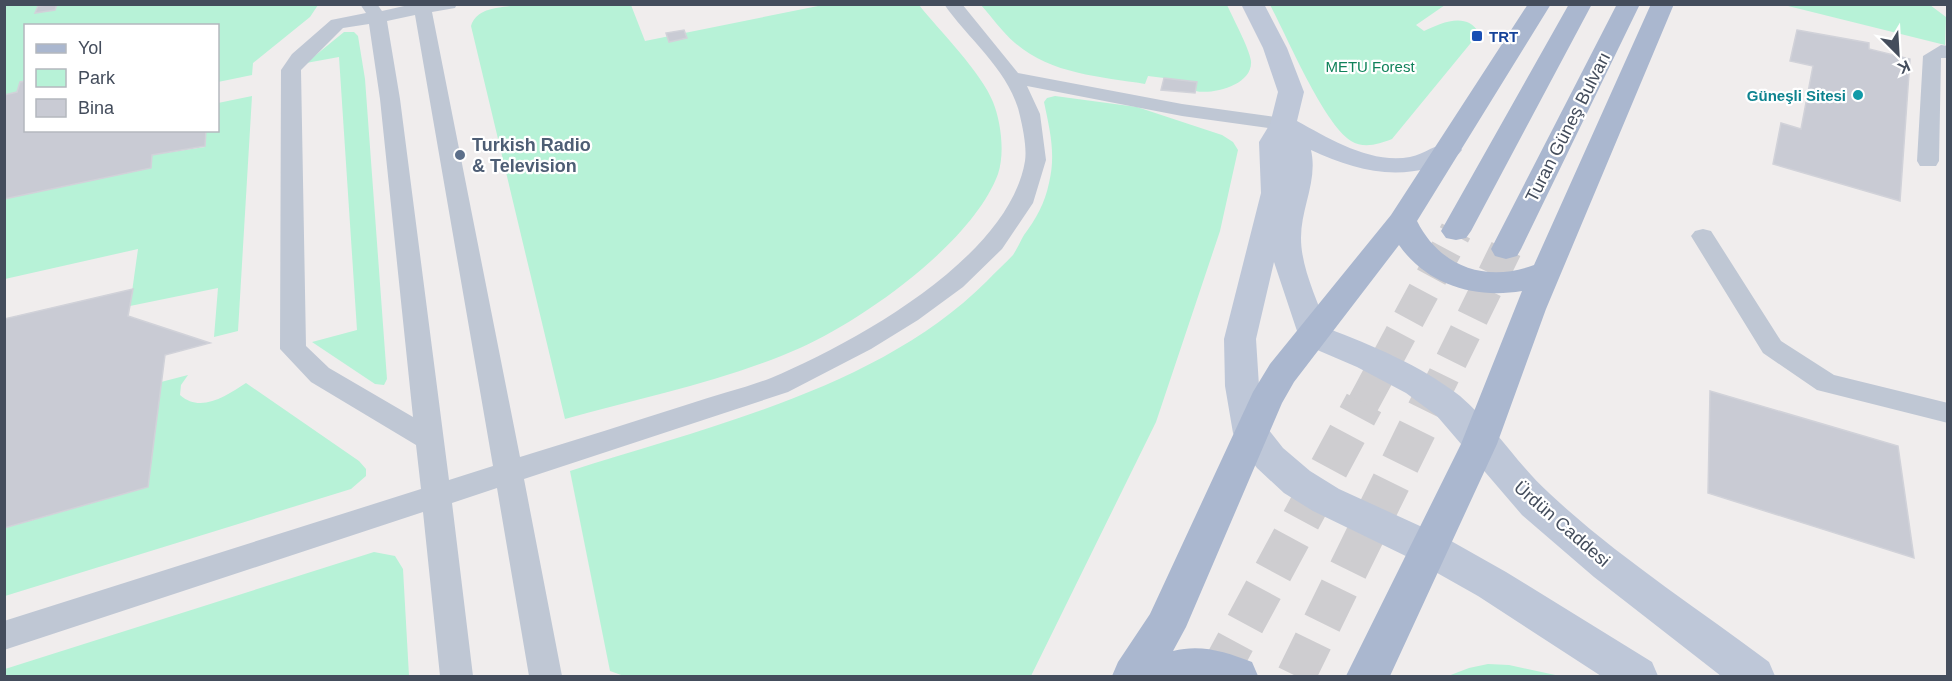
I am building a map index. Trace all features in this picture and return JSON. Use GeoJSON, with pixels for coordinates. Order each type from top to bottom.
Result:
{"type":"FeatureCollection","features":[{"type":"Feature","properties":{"kind":"main road"},"geometry":{"type":"LineString","coordinates":[[1133,676],[1165,627],[1265,401],[1282,373],[1402,221],[1540,4]]}},
{"type":"Feature","properties":{"kind":"main road"},"geometry":{"type":"LineString","coordinates":[[1456,231],[1581,4]]}},
{"type":"Feature","properties":{"kind":"main road","name":"Turan Güneş Bulvarı"},"geometry":{"type":"LineString","coordinates":[[1506,249],[1629,4]]}},
{"type":"Feature","properties":{"kind":"main road"},"geometry":{"type":"LineString","coordinates":[[1368,676],[1479,444],[1546,272],[1663,4]]}},
{"type":"Feature","properties":{"kind":"main road"},"geometry":{"type":"LineString","coordinates":[[1402,221],[1409,241],[1423,258],[1443,271],[1458,277],[1478,283],[1503,284],[1527,282],[1546,272]]}},
{"type":"Feature","properties":{"kind":"main road"},"geometry":{"type":"LineString","coordinates":[[1156,676],[1180,667],[1204,667],[1237,676]]}},
{"type":"Feature","properties":{"kind":"street"},"geometry":{"type":"LineString","coordinates":[[1252,4],[1275,48],[1291,92],[1283,124],[1272,142],[1275,193],[1240,339],[1242,386],[1251,433],[1270,458],[1298,482],[1326,500],[1430,549],[1534,609],[1637,676]]}},
{"type":"Feature","properties":{"kind":"street"},"geometry":{"type":"LineString","coordinates":[[1283,124],[1317,144],[1370,163],[1415,166],[1435,159],[1449,150]]}},
{"type":"Feature","properties":{"kind":"street"},"geometry":{"type":"LineString","coordinates":[[1283,124],[1297,148],[1301,167],[1286,235],[1287,256],[1313,335]]}},
{"type":"Feature","properties":{"kind":"street","name":"Ürdün Caddesi"},"geometry":{"type":"LineString","coordinates":[[1313,335],[1369,358],[1418,384],[1449,407],[1468,426],[1479,444],[1535,504],[1608,565],[1754,676]]}},
{"type":"Feature","properties":{"kind":"lane"},"geometry":{"type":"LineString","coordinates":[[431,440],[320,375],[293,349],[291,335],[291,70],[299,58],[337,24],[373,11],[449,4]]}},
{"type":"Feature","properties":{"kind":"lane"},"geometry":{"type":"LineString","coordinates":[[4,636],[779,385],[842,356],[896,324],[938,295],[993,245],[1010,226],[1028,191],[1034,170],[1036,144],[1031,116],[1015,78],[952,4]]}},
{"type":"Feature","properties":{"kind":"lane"},"geometry":{"type":"LineString","coordinates":[[423,7],[546,676]]}},
{"type":"Feature","properties":{"kind":"lane"},"geometry":{"type":"LineString","coordinates":[[373,11],[390,99],[438,496],[457,676]]}},
{"type":"Feature","properties":{"kind":"lane"},"geometry":{"type":"LineString","coordinates":[[1928,162],[1932,56],[1941,51],[1947,52]]}},
{"type":"Feature","properties":{"kind":"lane"},"geometry":{"type":"LineString","coordinates":[[1015,78],[1182,110],[1283,124]]}},
{"type":"Feature","properties":{"kind":"lane"},"geometry":{"type":"LineString","coordinates":[[1703,236],[1772,347],[1826,383],[1947,413]]}},
{"type":"Feature","properties":{"kind":"green space"},"geometry":{"type":"Polygon","coordinates":[[[5,5],[318,5],[310,17],[253,63],[252,75],[219,82],[219,24],[24,24],[24,81],[20,82],[17,92],[5,95],[5,5]]]}},
{"type":"Feature","properties":{"kind":"green space"},"geometry":{"type":"Polygon","coordinates":[[[518,5],[631,5],[645,41],[823,5],[919,5],[980,78],[993,102],[1001,138],[998,174],[985,200],[966,226],[942,251],[885,298],[826,335],[772,360],[743,370],[565,419],[471,26],[478,15],[484,12],[518,5]]]}},
{"type":"Feature","properties":{"kind":"green space"},"geometry":{"type":"Polygon","coordinates":[[[981,5],[1227,5],[1248,49],[1250,69],[1239,82],[1221,90],[1203,92],[1195,91],[1196,82],[1148,76],[1145,84],[1060,68],[1044,62],[1010,39],[981,5]]]}},
{"type":"Feature","properties":{"kind":"green space","name":"METU Forest"},"geometry":{"type":"Polygon","coordinates":[[[1270,5],[1445,5],[1416,25],[1424,31],[1446,22],[1461,21],[1474,26],[1479,33],[1392,139],[1377,144],[1361,145],[1351,141],[1329,117],[1306,78],[1270,5]]]}},
{"type":"Feature","properties":{"kind":"green space"},"geometry":{"type":"Polygon","coordinates":[[[1784,5],[1930,5],[1946,17],[1945,45],[1784,5]]]}},
{"type":"Feature","properties":{"kind":"green space"},"geometry":{"type":"Polygon","coordinates":[[[344,32],[354,32],[358,36],[365,79],[387,379],[384,385],[375,384],[312,342],[357,330],[339,57],[306,63],[344,32]]]}},
{"type":"Feature","properties":{"kind":"green space"},"geometry":{"type":"Polygon","coordinates":[[[252,96],[238,331],[214,337],[218,288],[130,306],[138,249],[5,279],[4,199],[150,168],[152,155],[205,147],[206,132],[219,132],[219,103],[252,96]]]}},
{"type":"Feature","properties":{"kind":"green space"},"geometry":{"type":"Polygon","coordinates":[[[1055,96],[1137,107],[1222,135],[1233,142],[1238,150],[1220,231],[1156,422],[1031,676],[624,676],[610,671],[570,471],[791,399],[845,376],[896,350],[944,318],[1013,255],[1039,210],[1047,190],[1052,162],[1044,102],[1047,98],[1055,96]]]}},
{"type":"Feature","properties":{"kind":"green space"},"geometry":{"type":"Polygon","coordinates":[[[188,375],[181,385],[180,395],[188,400],[196,403],[214,401],[246,383],[359,461],[366,469],[366,476],[351,489],[5,596],[5,528],[148,487],[161,382],[188,375]]]}},
{"type":"Feature","properties":{"kind":"green space"},"geometry":{"type":"Polygon","coordinates":[[[374,552],[395,556],[403,569],[409,676],[5,676],[5,669],[374,552]]]}},
{"type":"Feature","properties":{"kind":"green space"},"geometry":{"type":"Polygon","coordinates":[[[1488,664],[1509,665],[1560,676],[1448,676],[1488,664]]]}},
{"type":"Feature","properties":{"kind":"building"},"geometry":{"type":"Polygon","coordinates":[[[57,4],[55,10],[35,13],[38,6],[57,4]]]}},
{"type":"Feature","properties":{"kind":"building"},"geometry":{"type":"Polygon","coordinates":[[[684,30],[687,38],[669,42],[666,33],[684,30]]]}},
{"type":"Feature","properties":{"kind":"building","name":"Güneşli Sitesi"},"geometry":{"type":"Polygon","coordinates":[[[1797,30],[1869,43],[1869,49],[1910,59],[1900,201],[1773,164],[1781,123],[1801,129],[1813,66],[1790,61],[1797,30]]]}},
{"type":"Feature","properties":{"kind":"building"},"geometry":{"type":"Polygon","coordinates":[[[1164,78],[1197,82],[1195,93],[1161,90],[1164,78]]]}},
{"type":"Feature","properties":{"kind":"building"},"geometry":{"type":"Polygon","coordinates":[[[24,81],[24,132],[206,132],[205,146],[152,155],[151,168],[4,199],[4,95],[17,92],[20,82],[24,81]]]}},
{"type":"Feature","properties":{"kind":"building"},"geometry":{"type":"Polygon","coordinates":[[[133,289],[128,316],[210,343],[165,355],[148,487],[4,528],[4,319],[133,289]]]}},
{"type":"Feature","properties":{"kind":"building"},"geometry":{"type":"Polygon","coordinates":[[[1710,391],[1898,446],[1914,558],[1708,493],[1710,391]]]}},
{"type":"Feature","properties":{"kind":"tunnel"},"geometry":{"type":"LineString","coordinates":[[1363,404],[1456,231]]}},
{"type":"Feature","properties":{"kind":"tunnel"},"geometry":{"type":"LineString","coordinates":[[1430,404],[1506,249]]}},
{"type":"Feature","properties":{"kind":"tunnel"},"geometry":{"type":"LineString","coordinates":[[1217,676],[1364,403]]}},
{"type":"Feature","properties":{"kind":"tunnel"},"geometry":{"type":"LineString","coordinates":[[1296,676],[1430,403]]}},
{"type":"Feature","properties":{"kind":"place","name":"TRT"},"geometry":{"type":"Point","coordinates":[1477,36]}},
{"type":"Feature","properties":{"kind":"place","name":"Güneşli Sitesi"},"geometry":{"type":"Point","coordinates":[1858,95]}},
{"type":"Feature","properties":{"kind":"place","name":"Turkish Radio & Television"},"geometry":{"type":"Point","coordinates":[460,155]}}]}
